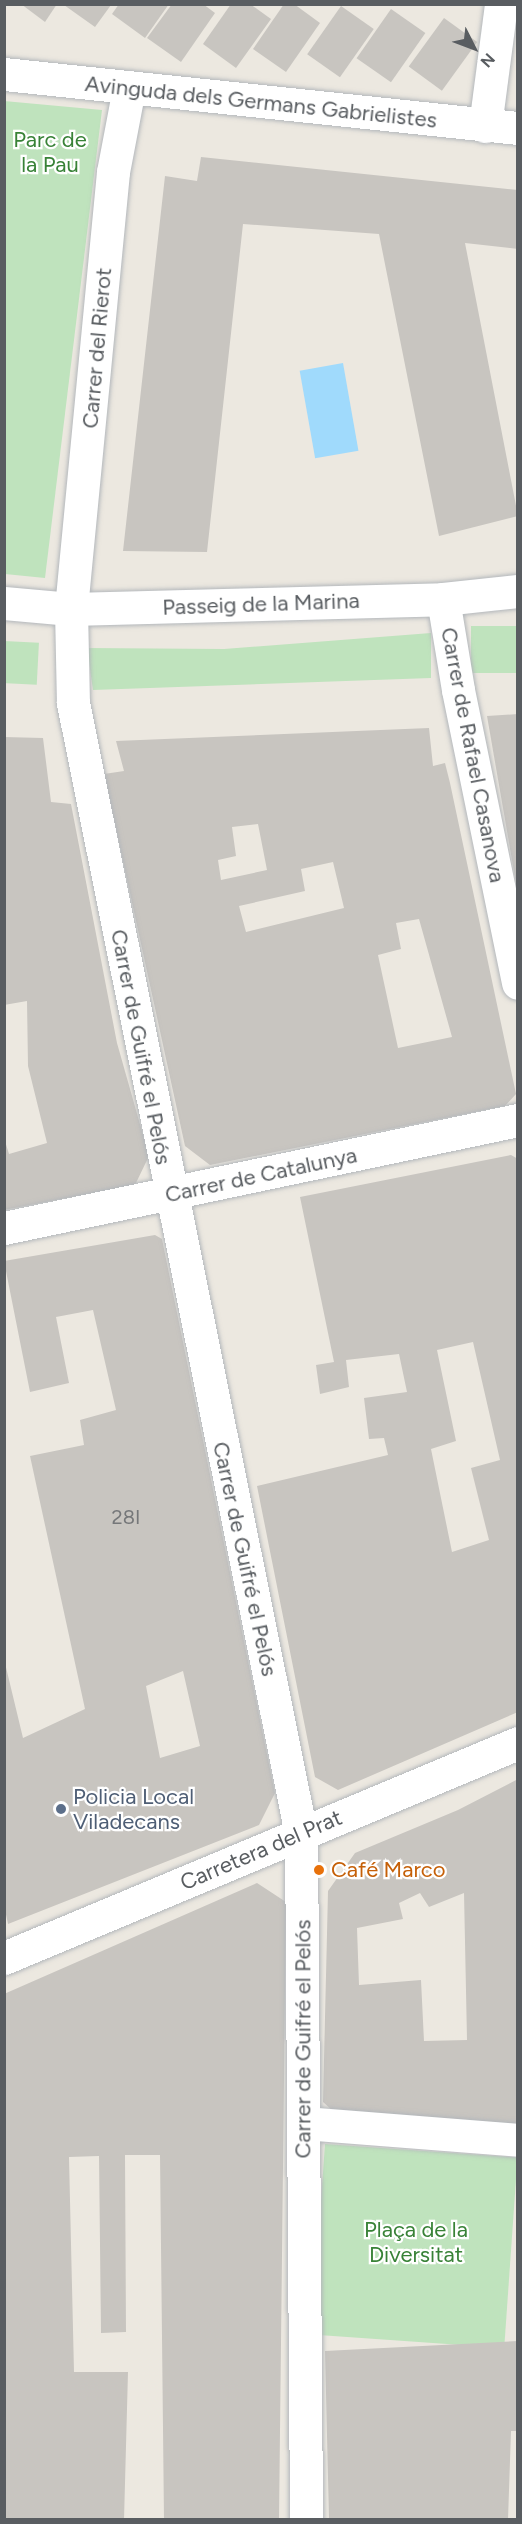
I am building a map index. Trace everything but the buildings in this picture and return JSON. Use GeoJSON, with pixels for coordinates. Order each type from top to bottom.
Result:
{"type":"FeatureCollection","features":[{"type":"Feature","properties":{"kind":"street"},"geometry":{"type":"LineString","coordinates":[[485,126],[501,4]]}},
{"type":"Feature","properties":{"kind":"street","name":"Avinguda dels Germans Gabrielistes"},"geometry":{"type":"LineString","coordinates":[[4,74],[518,128]]}},
{"type":"Feature","properties":{"kind":"street","name":"Carrer del Rierot"},"geometry":{"type":"LineString","coordinates":[[71,609],[113,172],[129,88]]}},
{"type":"Feature","properties":{"kind":"street","name":"Passeig de la Marina"},"geometry":{"type":"LineString","coordinates":[[4,603],[71,609],[444,599],[518,591]]}},
{"type":"Feature","properties":{"kind":"street","name":"Carrer de Rafael Casanova"},"geometry":{"type":"LineString","coordinates":[[444,599],[458,690],[518,983]]}},
{"type":"Feature","properties":{"kind":"street","name":"Carrer de Guifré el Pelós"},"geometry":{"type":"LineString","coordinates":[[71,609],[73,703],[302,1834],[306,2520]]}},
{"type":"Feature","properties":{"kind":"street","name":"Carrer de Catalunya"},"geometry":{"type":"LineString","coordinates":[[4,1228],[518,1120]]}},
{"type":"Feature","properties":{"kind":"street","name":"Carretera del Prat"},"geometry":{"type":"LineString","coordinates":[[4,1958],[518,1743]]}},
{"type":"Feature","properties":{"kind":"street"},"geometry":{"type":"LineString","coordinates":[[304,2123],[518,2140]]}},
{"type":"Feature","properties":{"kind":"green space","name":"Parc de la Pau"},"geometry":{"type":"Polygon","coordinates":[[[4,101],[102,110],[45,578],[5,574],[4,101]]]}},
{"type":"Feature","properties":{"kind":"green space"},"geometry":{"type":"Polygon","coordinates":[[[471,626],[517,626],[517,673],[471,673],[471,626]]]}},
{"type":"Feature","properties":{"kind":"green space"},"geometry":{"type":"Polygon","coordinates":[[[431,633],[431,678],[93,690],[87,648],[224,649],[431,633]]]}},
{"type":"Feature","properties":{"kind":"green space"},"geometry":{"type":"Polygon","coordinates":[[[4,641],[39,643],[37,685],[4,683],[4,641]]]}},
{"type":"Feature","properties":{"kind":"green space","name":"Plaça de la Diversitat"},"geometry":{"type":"Polygon","coordinates":[[[325,2144],[518,2157],[504,2348],[312,2335],[325,2144]]]}},
{"type":"Feature","properties":{"kind":"water"},"geometry":{"type":"Polygon","coordinates":[[[343,363],[358,451],[315,458],[300,371],[343,363]]]}},
{"type":"Feature","properties":{"kind":"place","name":"Policia Local Viladecans"},"geometry":{"type":"Point","coordinates":[61,1809]}},
{"type":"Feature","properties":{"kind":"place","name":"Café Marco"},"geometry":{"type":"Point","coordinates":[319,1870]}}]}
